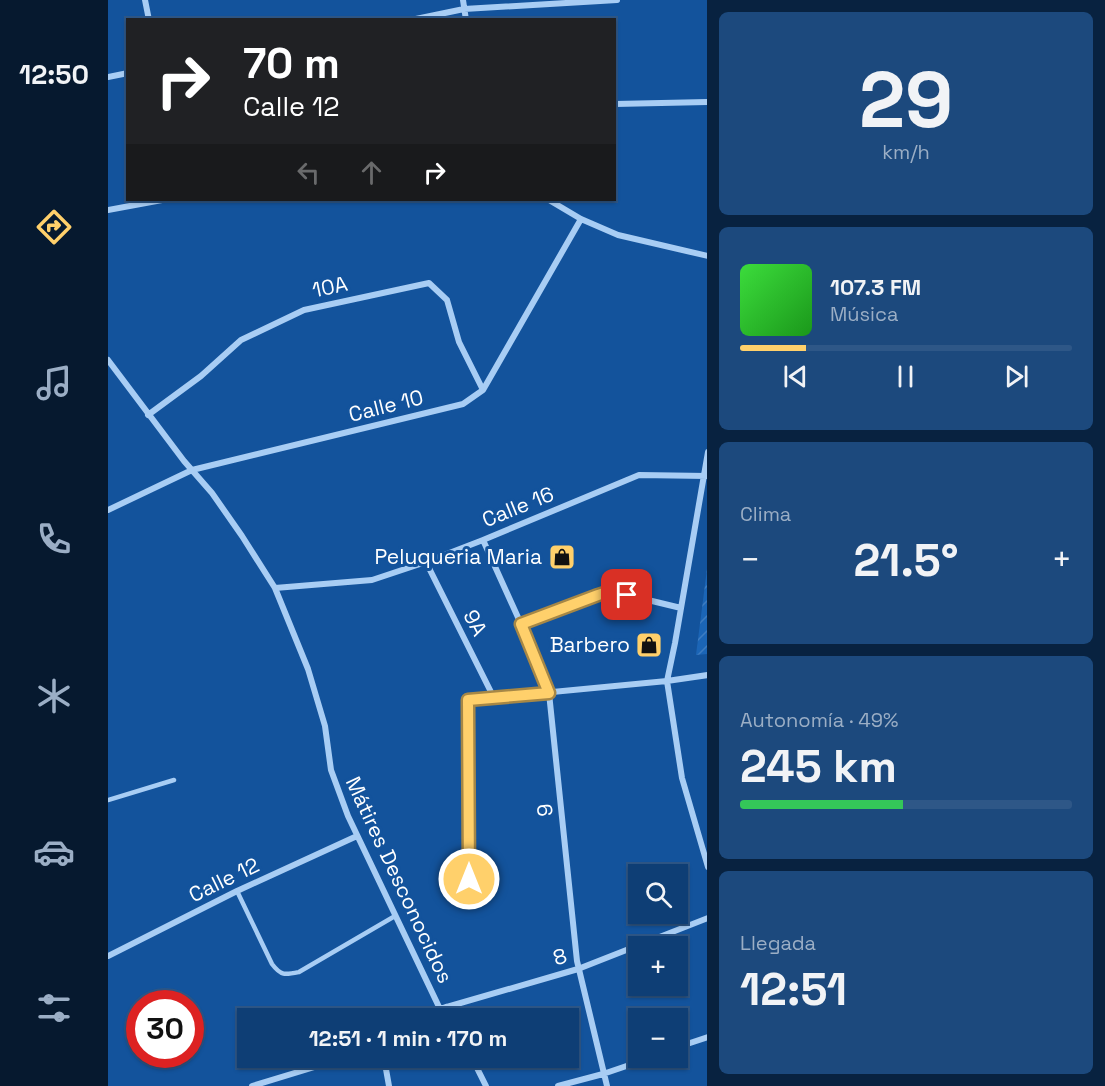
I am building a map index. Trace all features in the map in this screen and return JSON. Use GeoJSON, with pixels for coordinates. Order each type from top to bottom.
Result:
{"type":"FeatureCollection","features":[{"type":"Feature","properties":{"kind":"street"},"geometry":{"type":"LineString","coordinates":[[144,0],[148,18]]}},
{"type":"Feature","properties":{"kind":"street"},"geometry":{"type":"LineString","coordinates":[[463,0],[466,18]]}},
{"type":"Feature","properties":{"kind":"street"},"geometry":{"type":"LineString","coordinates":[[421,18],[464,9],[617,0]]}},
{"type":"Feature","properties":{"kind":"street"},"geometry":{"type":"LineString","coordinates":[[108,77],[126,73]]}},
{"type":"Feature","properties":{"kind":"street"},"geometry":{"type":"LineString","coordinates":[[616,104],[707,102]]}},
{"type":"Feature","properties":{"kind":"street"},"geometry":{"type":"LineString","coordinates":[[108,210],[157,201]]}},
{"type":"Feature","properties":{"kind":"street"},"geometry":{"type":"LineString","coordinates":[[551,201],[581,219],[618,235],[707,256]]}},
{"type":"Feature","properties":{"kind":"street","name":"Calle 10"},"geometry":{"type":"LineString","coordinates":[[108,510],[192,470],[463,404],[483,390],[581,219]]}},
{"type":"Feature","properties":{"kind":"street","name":"10A"},"geometry":{"type":"LineString","coordinates":[[148,415],[201,376],[241,340],[304,309],[429,283],[447,300],[459,342],[483,390]]}},
{"type":"Feature","properties":{"kind":"street","name":"Mátires Desconocidos"},"geometry":{"type":"LineString","coordinates":[[108,360],[148,415],[212,493],[275,588],[308,669],[325,726],[332,770],[348,816],[395,916],[443,1008]]}},
{"type":"Feature","properties":{"kind":"street"},"geometry":{"type":"LineString","coordinates":[[707,460],[667,681],[682,778],[707,864]]}},
{"type":"Feature","properties":{"kind":"street","name":"Calle 16"},"geometry":{"type":"LineString","coordinates":[[275,588],[372,580],[483,540],[639,476],[705,475]]}},
{"type":"Feature","properties":{"kind":"street","name":"9"},"geometry":{"type":"LineString","coordinates":[[483,540],[549,693],[578,969],[607,1086]]}},
{"type":"Feature","properties":{"kind":"street","name":"9A"},"geometry":{"type":"LineString","coordinates":[[426,562],[494,698]]}},
{"type":"Feature","properties":{"kind":"street"},"geometry":{"type":"LineString","coordinates":[[521,624],[610,591],[681,608]]}},
{"type":"Feature","properties":{"kind":"street"},"geometry":{"type":"LineString","coordinates":[[469,879],[468,700],[707,675]]}},
{"type":"Feature","properties":{"kind":"street","name":"Calle 12"},"geometry":{"type":"LineString","coordinates":[[108,956],[237,891],[357,836]]}},
{"type":"Feature","properties":{"kind":"street","name":"8"},"geometry":{"type":"LineString","coordinates":[[443,1008],[578,969],[707,918]]}},
{"type":"Feature","properties":{"kind":"street"},"geometry":{"type":"LineString","coordinates":[[688,1044],[707,1037]]}},
{"type":"Feature","properties":{"kind":"street"},"geometry":{"type":"LineString","coordinates":[[558,1086],[628,1065]]}},
{"type":"Feature","properties":{"kind":"street"},"geometry":{"type":"LineString","coordinates":[[252,1086],[311,1068]]}},
{"type":"Feature","properties":{"kind":"street"},"geometry":{"type":"LineString","coordinates":[[386,1068],[389,1086]]}},
{"type":"Feature","properties":{"kind":"street"},"geometry":{"type":"LineString","coordinates":[[477,1068],[486,1086]]}},
{"type":"Feature","properties":{"kind":"lane"},"geometry":{"type":"LineString","coordinates":[[108,801],[174,780]]}},
{"type":"Feature","properties":{"kind":"lane"},"geometry":{"type":"LineString","coordinates":[[237,891],[272,964],[279,973],[284,974],[299,972],[395,916]]}},
{"type":"Feature","properties":{"kind":"shaded area"},"geometry":{"type":"Polygon","coordinates":[[[707,569],[707,654],[696,655],[707,569]]]}},
{"type":"Feature","properties":{"kind":"place","name":"Peluqueria Maria"},"geometry":{"type":"Point","coordinates":[562,557]}},
{"type":"Feature","properties":{"kind":"place","name":"Barbero"},"geometry":{"type":"Point","coordinates":[649,645]}},
{"type":"Feature","properties":{"kind":"route"},"geometry":{"type":"LineString","coordinates":[[469,879],[468,700],[549,693],[521,624],[610,591],[627,595]]}}]}
